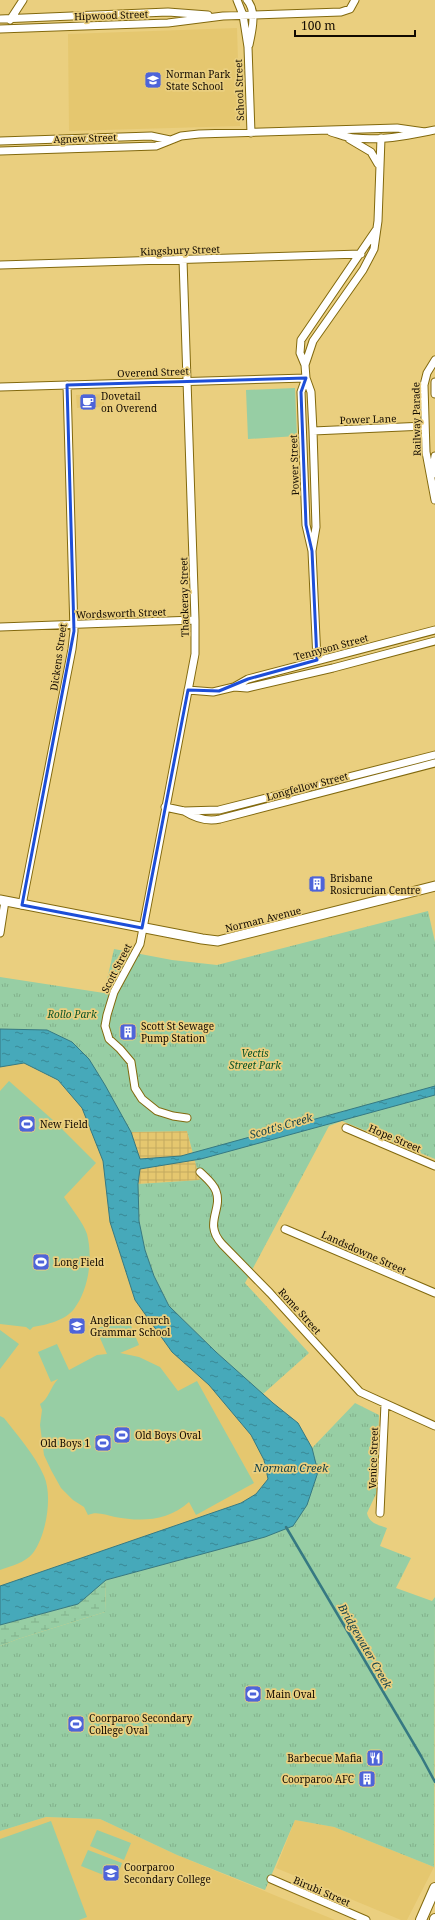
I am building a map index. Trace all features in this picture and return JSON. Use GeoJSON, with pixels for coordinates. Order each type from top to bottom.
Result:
{"type":"FeatureCollection","features":[{"type":"Feature","properties":{"kind":"main road"},"geometry":{"type":"LineString","coordinates":[[421,1920],[435,1888]]}},
{"type":"Feature","properties":{"kind":"street"},"geometry":{"type":"LineString","coordinates":[[9,29],[11,18],[22,0]]}},
{"type":"Feature","properties":{"kind":"street","name":"School Street"},"geometry":{"type":"LineString","coordinates":[[238,0],[243,16],[248,47],[251,133]]}},
{"type":"Feature","properties":{"kind":"street"},"geometry":{"type":"LineString","coordinates":[[247,0],[251,7],[252,15]]}},
{"type":"Feature","properties":{"kind":"street","name":"Hipwood Street"},"geometry":{"type":"LineString","coordinates":[[0,19],[168,12],[223,16],[343,12],[350,9],[355,0]]}},
{"type":"Feature","properties":{"kind":"street","name":"School Street"},"geometry":{"type":"LineString","coordinates":[[248,47],[252,31],[252,15]]}},
{"type":"Feature","properties":{"kind":"street","name":"Hipwood Street"},"geometry":{"type":"LineString","coordinates":[[0,29],[168,23],[223,16]]}},
{"type":"Feature","properties":{"kind":"street","name":"Agnew Street"},"geometry":{"type":"LineString","coordinates":[[0,151],[156,146],[182,136],[398,128],[425,132]]}},
{"type":"Feature","properties":{"kind":"street","name":"Agnew Street"},"geometry":{"type":"LineString","coordinates":[[321,131],[356,139],[381,138],[435,130]]}},
{"type":"Feature","properties":{"kind":"street","name":"Agnew Street"},"geometry":{"type":"LineString","coordinates":[[0,141],[151,136],[170,140]]}},
{"type":"Feature","properties":{"kind":"street"},"geometry":{"type":"LineString","coordinates":[[343,136],[373,154],[379,166]]}},
{"type":"Feature","properties":{"kind":"street","name":"Power Street"},"geometry":{"type":"LineString","coordinates":[[312,551],[316,527],[313,431],[311,392],[306,378],[306,366],[313,341],[372,254],[377,228],[381,138]]}},
{"type":"Feature","properties":{"kind":"street","name":"Power Street"},"geometry":{"type":"LineString","coordinates":[[306,366],[300,353],[300,342],[361,254],[377,228]]}},
{"type":"Feature","properties":{"kind":"street","name":"Kingsbury Street"},"geometry":{"type":"LineString","coordinates":[[0,265],[361,254]]}},
{"type":"Feature","properties":{"kind":"street","name":"Thackeray Street"},"geometry":{"type":"LineString","coordinates":[[142,928],[195,654],[183,260]]}},
{"type":"Feature","properties":{"kind":"street","name":"Railway Parade"},"geometry":{"type":"LineString","coordinates":[[435,360],[425,378],[426,452],[435,500]]}},
{"type":"Feature","properties":{"kind":"street","name":"Power Street"},"geometry":{"type":"LineString","coordinates":[[306,378],[302,388],[306,526],[312,551],[317,660]]}},
{"type":"Feature","properties":{"kind":"street","name":"Overend Street"},"geometry":{"type":"LineString","coordinates":[[0,387],[306,378]]}},
{"type":"Feature","properties":{"kind":"street","name":"Railway Parade"},"geometry":{"type":"LineString","coordinates":[[435,382],[435,394]]}},
{"type":"Feature","properties":{"kind":"street","name":"Dickens Street"},"geometry":{"type":"LineString","coordinates":[[22,905],[72,649],[74,624],[67,385]]}},
{"type":"Feature","properties":{"kind":"street","name":"Power Lane"},"geometry":{"type":"LineString","coordinates":[[313,431],[425,426]]}},
{"type":"Feature","properties":{"kind":"street","name":"Railway Parade"},"geometry":{"type":"LineString","coordinates":[[431,480],[435,456]]}},
{"type":"Feature","properties":{"kind":"street","name":"Wordsworth Street"},"geometry":{"type":"LineString","coordinates":[[0,627],[195,620]]}},
{"type":"Feature","properties":{"kind":"street","name":"Tennyson Street"},"geometry":{"type":"LineString","coordinates":[[188,690],[213,692],[234,687],[248,679],[435,630]]}},
{"type":"Feature","properties":{"kind":"street","name":"Tennyson Street"},"geometry":{"type":"LineString","coordinates":[[234,687],[246,688],[325,670],[435,641]]}},
{"type":"Feature","properties":{"kind":"street","name":"Longfellow Street"},"geometry":{"type":"LineString","coordinates":[[165,807],[184,811],[219,810],[435,755]]}},
{"type":"Feature","properties":{"kind":"street","name":"Longfellow Street"},"geometry":{"type":"LineString","coordinates":[[184,811],[194,817],[210,820],[220,819],[435,763]]}},
{"type":"Feature","properties":{"kind":"street","name":"Norman Avenue"},"geometry":{"type":"LineString","coordinates":[[3,901],[210,941],[227,940],[435,886]]}},
{"type":"Feature","properties":{"kind":"street"},"geometry":{"type":"LineString","coordinates":[[0,933],[3,901]]}},
{"type":"Feature","properties":{"kind":"street","name":"Scott Street"},"geometry":{"type":"LineString","coordinates":[[142,928],[139,948],[119,982],[110,1004],[105,1020],[105,1030],[109,1040],[120,1049],[131,1062],[135,1088],[142,1099],[157,1111],[173,1116],[187,1118]]}},
{"type":"Feature","properties":{"kind":"street","name":"Hope Street"},"geometry":{"type":"LineString","coordinates":[[346,1128],[435,1166]]}},
{"type":"Feature","properties":{"kind":"street","name":"Rome Street"},"geometry":{"type":"LineString","coordinates":[[200,1172],[216,1192],[217,1205],[213,1222],[219,1241],[270,1293],[360,1392],[435,1426]]}},
{"type":"Feature","properties":{"kind":"street","name":"Landsdowne Street"},"geometry":{"type":"LineString","coordinates":[[286,1229],[435,1293]]}},
{"type":"Feature","properties":{"kind":"street","name":"Venice Street"},"geometry":{"type":"LineString","coordinates":[[380,1513],[385,1404]]}},
{"type":"Feature","properties":{"kind":"street","name":"Birubi Street"},"geometry":{"type":"LineString","coordinates":[[271,1879],[366,1920]]}},
{"type":"Feature","properties":{"kind":"highlighted area"},"geometry":{"type":"Polygon","coordinates":[[[306,378],[301,392],[306,525],[312,551],[317,660],[248,679],[219,691],[188,690],[142,928],[22,905],[74,631],[67,385],[306,378]]]}},
{"type":"Feature","properties":{"kind":"shaded area","name":"Norman Park State School"},"geometry":{"type":"Polygon","coordinates":[[[237,28],[240,126],[69,131],[68,34],[237,28]]]}},
{"type":"Feature","properties":{"kind":"shaded area"},"geometry":{"type":"Polygon","coordinates":[[[104,394],[104,407],[77,408],[76,395],[104,394]]]}},
{"type":"Feature","properties":{"kind":"shaded area","name":"Anglican Church Grammar School"},"geometry":{"type":"Polygon","coordinates":[[[24,1063],[58,1081],[82,1108],[103,1161],[110,1222],[172,1352],[209,1385],[251,1435],[264,1460],[268,1479],[256,1494],[241,1503],[0,1586],[0,1067],[24,1063]]]}},
{"type":"Feature","properties":{"kind":"shaded area"},"geometry":{"type":"Polygon","coordinates":[[[187,1131],[200,1180],[138,1184],[139,1159],[131,1132],[187,1131]]]}},
{"type":"Feature","properties":{"kind":"shaded area","name":"Coorparoo Secondary College"},"geometry":{"type":"Polygon","coordinates":[[[46,1817],[100,1819],[177,1855],[335,1920],[0,1920],[0,1831],[46,1817]]]}},
{"type":"Feature","properties":{"kind":"shaded area"},"geometry":{"type":"Polygon","coordinates":[[[295,1820],[334,1827],[434,1867],[407,1920],[401,1920],[276,1868],[295,1820]]]}},
{"type":"Feature","properties":{"kind":"green space"},"geometry":{"type":"Polygon","coordinates":[[[295,388],[297,436],[248,439],[246,390],[295,388]]]}},
{"type":"Feature","properties":{"kind":"green space","name":"Vectis Street Park"},"geometry":{"type":"Polygon","coordinates":[[[428,911],[435,942],[435,1159],[342,1121],[329,1126],[245,1283],[309,1353],[263,1394],[216,1352],[169,1306],[154,1276],[145,1250],[139,1221],[138,1184],[200,1180],[187,1131],[131,1132],[89,1059],[72,1042],[0,1029],[0,977],[104,993],[114,949],[172,960],[217,965],[428,911]]]}},
{"type":"Feature","properties":{"kind":"green space"},"geometry":{"type":"Polygon","coordinates":[[[9,1081],[54,1121],[96,1163],[64,1197],[85,1229],[89,1243],[90,1253],[88,1273],[83,1292],[74,1309],[66,1316],[50,1323],[33,1327],[30,1330],[26,1327],[0,1324],[0,1091],[9,1081]]]}},
{"type":"Feature","properties":{"kind":"green space","name":"Old Boys Oval"},"geometry":{"type":"Polygon","coordinates":[[[127,1316],[139,1345],[120,1353],[139,1357],[160,1367],[178,1391],[197,1381],[254,1483],[196,1515],[189,1502],[172,1513],[154,1518],[125,1519],[98,1513],[88,1515],[84,1507],[73,1500],[61,1488],[44,1455],[40,1425],[42,1410],[40,1404],[43,1402],[58,1379],[51,1382],[38,1352],[57,1344],[69,1370],[97,1355],[107,1354],[96,1329],[127,1316]]]}},
{"type":"Feature","properties":{"kind":"green space"},"geometry":{"type":"Polygon","coordinates":[[[0,1330],[19,1344],[0,1369],[0,1330]]]}},
{"type":"Feature","properties":{"kind":"green space"},"geometry":{"type":"Polygon","coordinates":[[[355,1403],[379,1415],[376,1494],[367,1513],[368,1516],[374,1523],[387,1528],[380,1546],[411,1558],[396,1588],[432,1601],[435,1597],[434,1867],[334,1827],[295,1820],[265,1890],[177,1855],[100,1819],[46,1817],[0,1831],[0,1646],[105,1612],[106,1580],[265,1537],[318,1472],[312,1448],[355,1403]]]}},
{"type":"Feature","properties":{"kind":"green space"},"geometry":{"type":"Polygon","coordinates":[[[0,1416],[4,1418],[26,1446],[40,1468],[47,1484],[48,1505],[45,1526],[38,1546],[33,1553],[22,1562],[0,1570],[0,1416]]]}},
{"type":"Feature","properties":{"kind":"green space"},"geometry":{"type":"Polygon","coordinates":[[[106,1580],[105,1612],[0,1646],[0,1625],[78,1604],[106,1580]]]}},
{"type":"Feature","properties":{"kind":"green space"},"geometry":{"type":"Polygon","coordinates":[[[51,1821],[87,1917],[79,1920],[0,1920],[0,1839],[51,1821]]]}},
{"type":"Feature","properties":{"kind":"green space"},"geometry":{"type":"Polygon","coordinates":[[[97,1830],[131,1843],[124,1860],[90,1846],[97,1830]]]}},
{"type":"Feature","properties":{"kind":"green space"},"geometry":{"type":"Polygon","coordinates":[[[88,1850],[122,1863],[116,1880],[81,1866],[88,1850]]]}},
{"type":"Feature","properties":{"kind":"water","name":"Norman Creek"},"geometry":{"type":"Polygon","coordinates":[[[0,1029],[47,1030],[72,1042],[89,1059],[105,1085],[131,1132],[140,1159],[181,1156],[435,1086],[435,1095],[201,1159],[140,1169],[138,1184],[139,1221],[145,1250],[154,1276],[169,1306],[216,1352],[273,1403],[298,1423],[312,1448],[318,1472],[307,1505],[293,1526],[265,1537],[106,1580],[78,1604],[0,1625],[0,1586],[241,1503],[256,1494],[268,1479],[264,1460],[251,1435],[209,1385],[172,1352],[135,1300],[110,1222],[103,1161],[82,1108],[58,1080],[24,1063],[0,1067],[0,1029]]]}},
{"type":"Feature","properties":{"kind":"waterway","name":"Bridgewater Creek"},"geometry":{"type":"LineString","coordinates":[[286,1527],[435,1782]]}},
{"type":"Feature","properties":{"kind":"place","name":"Norman Park State School"},"geometry":{"type":"Point","coordinates":[153,80]}},
{"type":"Feature","properties":{"kind":"place","name":"Dovetail on Overend"},"geometry":{"type":"Point","coordinates":[88,402]}},
{"type":"Feature","properties":{"kind":"place","name":"Brisbane Rosicrucian Centre"},"geometry":{"type":"Point","coordinates":[317,884]}},
{"type":"Feature","properties":{"kind":"place","name":"Scott St Sewage Pump Station"},"geometry":{"type":"Point","coordinates":[128,1032]}},
{"type":"Feature","properties":{"kind":"place","name":"New Field"},"geometry":{"type":"Point","coordinates":[27,1124]}},
{"type":"Feature","properties":{"kind":"place","name":"Long Field"},"geometry":{"type":"Point","coordinates":[41,1262]}},
{"type":"Feature","properties":{"kind":"place","name":"Anglican Church Grammar School"},"geometry":{"type":"Point","coordinates":[77,1326]}},
{"type":"Feature","properties":{"kind":"place","name":"Old Boys Oval"},"geometry":{"type":"Point","coordinates":[122,1435]}},
{"type":"Feature","properties":{"kind":"place","name":"Old Boys 1"},"geometry":{"type":"Point","coordinates":[103,1443]}},
{"type":"Feature","properties":{"kind":"place","name":"Main Oval"},"geometry":{"type":"Point","coordinates":[253,1694]}},
{"type":"Feature","properties":{"kind":"place","name":"Coorparoo Secondary College Oval"},"geometry":{"type":"Point","coordinates":[76,1724]}},
{"type":"Feature","properties":{"kind":"place","name":"Barbecue Mafia"},"geometry":{"type":"Point","coordinates":[375,1758]}},
{"type":"Feature","properties":{"kind":"place","name":"Coorparoo AFC"},"geometry":{"type":"Point","coordinates":[367,1779]}},
{"type":"Feature","properties":{"kind":"place","name":"Coorparoo Secondary College"},"geometry":{"type":"Point","coordinates":[111,1873]}},
{"type":"Feature","properties":{"kind":"park label","name":"Rollo Park"},"geometry":{"type":"Point","coordinates":[72,1014]}},
{"type":"Feature","properties":{"kind":"water label","name":"Scott's Creek"},"geometry":{"type":"Point","coordinates":[281,1126]}}]}
